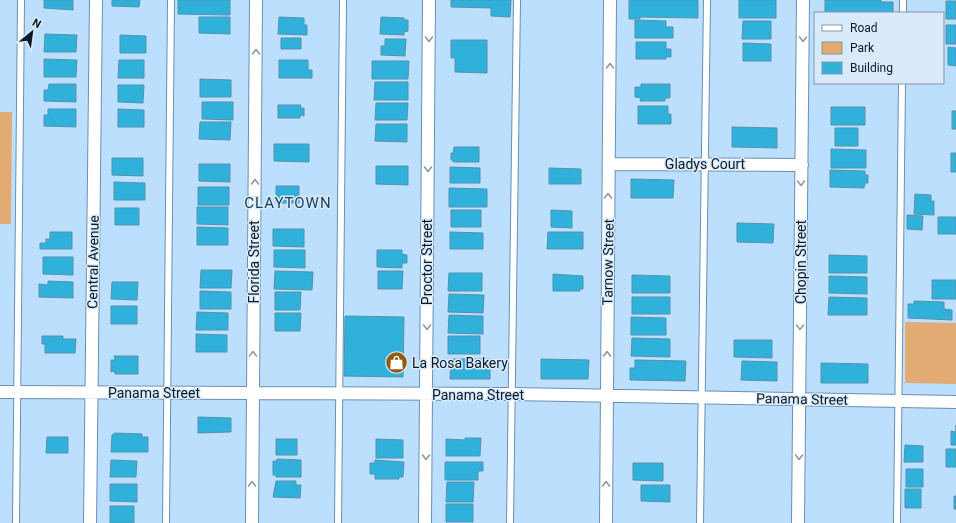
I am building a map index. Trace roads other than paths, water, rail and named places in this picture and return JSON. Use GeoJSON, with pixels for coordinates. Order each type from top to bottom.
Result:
{"type":"FeatureCollection","features":[{"type":"Feature","properties":{"kind":"street","name":"Central Avenue"},"geometry":{"type":"LineString","coordinates":[[90,523],[96,0]]}},
{"type":"Feature","properties":{"kind":"street","name":"Florida Street"},"geometry":{"type":"LineString","coordinates":[[252,523],[256,0]]}},
{"type":"Feature","properties":{"kind":"street","name":"Proctor Street"},"geometry":{"type":"LineString","coordinates":[[425,523],[430,0]]}},
{"type":"Feature","properties":{"kind":"street","name":"Tarnow Street"},"geometry":{"type":"LineString","coordinates":[[606,523],[610,0]]}},
{"type":"Feature","properties":{"kind":"street","name":"Chopin Street"},"geometry":{"type":"LineString","coordinates":[[798,523],[803,0]]}},
{"type":"Feature","properties":{"kind":"street","name":"Gladys Court"},"geometry":{"type":"LineString","coordinates":[[609,164],[802,165]]}},
{"type":"Feature","properties":{"kind":"street","name":"Panama Street"},"geometry":{"type":"LineString","coordinates":[[0,392],[512,394],[956,402]]}},
{"type":"Feature","properties":{"kind":"lane"},"geometry":{"type":"LineString","coordinates":[[16,523],[20,0]]}},
{"type":"Feature","properties":{"kind":"lane"},"geometry":{"type":"LineString","coordinates":[[166,523],[171,0]]}},
{"type":"Feature","properties":{"kind":"lane"},"geometry":{"type":"LineString","coordinates":[[338,523],[343,0]]}},
{"type":"Feature","properties":{"kind":"lane"},"geometry":{"type":"LineString","coordinates":[[510,523],[517,0]]}},
{"type":"Feature","properties":{"kind":"lane"},"geometry":{"type":"LineString","coordinates":[[700,523],[707,0]]}},
{"type":"Feature","properties":{"kind":"lane"},"geometry":{"type":"LineString","coordinates":[[903,0],[903,12]]}},
{"type":"Feature","properties":{"kind":"lane"},"geometry":{"type":"LineString","coordinates":[[897,523],[902,84]]}},
{"type":"Feature","properties":{"kind":"place","name":"La Rosa Bakery"},"geometry":{"type":"Point","coordinates":[397,363]}},
{"type":"Feature","properties":{"kind":"district","name":"CLAYTOWN"},"geometry":{"type":"Point","coordinates":[288,203]}}]}
